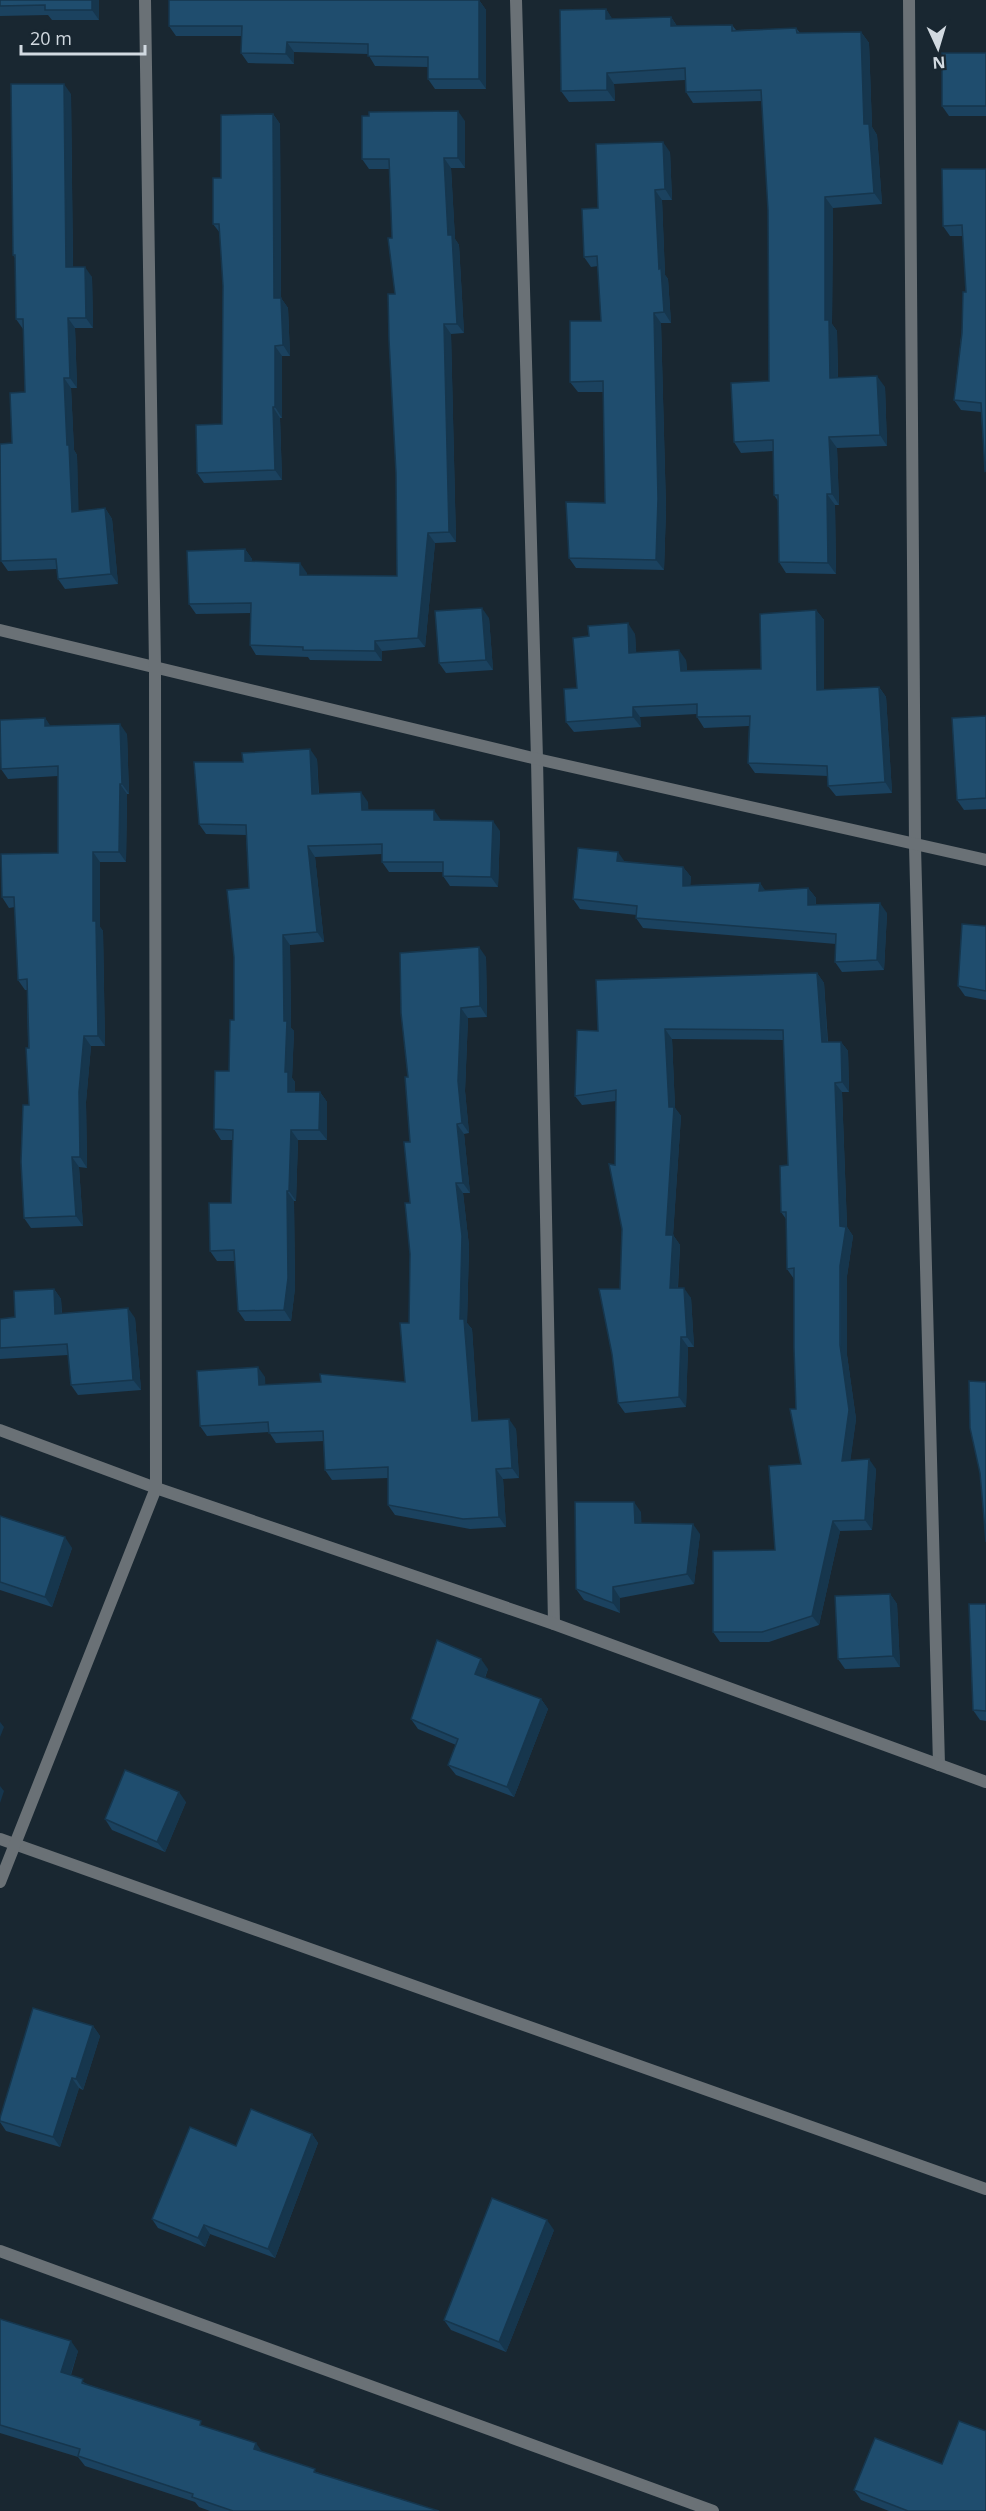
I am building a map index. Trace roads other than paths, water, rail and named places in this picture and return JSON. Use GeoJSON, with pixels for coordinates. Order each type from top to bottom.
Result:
{"type":"FeatureCollection","features":[{"type":"Feature","properties":{"kind":"street"},"geometry":{"type":"LineString","coordinates":[[0,1882],[156,1488],[155,667],[145,0]]}},
{"type":"Feature","properties":{"kind":"street"},"geometry":{"type":"LineString","coordinates":[[516,0],[537,759],[554,1624]]}},
{"type":"Feature","properties":{"kind":"street"},"geometry":{"type":"LineString","coordinates":[[909,0],[915,846],[939,1765]]}},
{"type":"Feature","properties":{"kind":"street"},"geometry":{"type":"LineString","coordinates":[[0,630],[537,759],[986,861]]}},
{"type":"Feature","properties":{"kind":"street"},"geometry":{"type":"LineString","coordinates":[[0,1430],[156,1488],[554,1624],[986,1782]]}},
{"type":"Feature","properties":{"kind":"street"},"geometry":{"type":"LineString","coordinates":[[0,1839],[986,2189]]}},
{"type":"Feature","properties":{"kind":"street"},"geometry":{"type":"LineString","coordinates":[[0,2251],[713,2511]]}}]}
